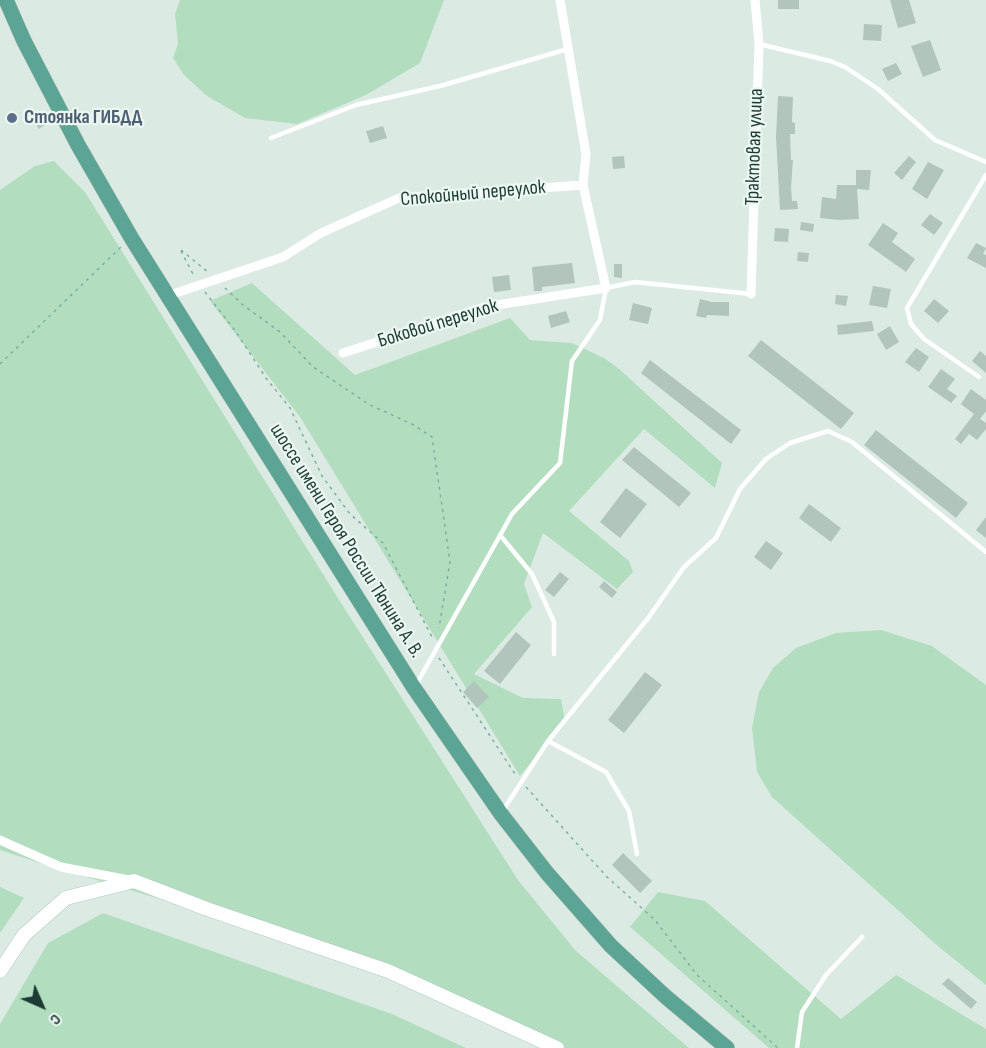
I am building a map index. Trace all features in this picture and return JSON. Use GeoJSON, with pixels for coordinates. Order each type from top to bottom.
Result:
{"type":"FeatureCollection","features":[{"type":"Feature","properties":{"kind":"main road","name":"шоссе имени Героя России Тюнина А. В."},"geometry":{"type":"LineString","coordinates":[[6,0],[24,41],[78,145],[132,239],[414,688],[501,814],[547,873],[611,946],[666,997],[727,1048]]}},
{"type":"Feature","properties":{"kind":"street"},"geometry":{"type":"LineString","coordinates":[[560,0],[586,154],[583,185],[606,288]]}},
{"type":"Feature","properties":{"kind":"street","name":"Трактовая улица"},"geometry":{"type":"LineString","coordinates":[[751,294],[759,44],[754,0]]}},
{"type":"Feature","properties":{"kind":"street","name":"Спокойный переулок"},"geometry":{"type":"LineString","coordinates":[[167,296],[283,257],[321,233],[399,198],[583,185]]}},
{"type":"Feature","properties":{"kind":"street","name":"Боковой переулок"},"geometry":{"type":"LineString","coordinates":[[343,353],[484,307],[606,288]]}},
{"type":"Feature","properties":{"kind":"street"},"geometry":{"type":"LineString","coordinates":[[0,840],[61,867],[134,881],[207,909],[388,971],[557,1048]]}},
{"type":"Feature","properties":{"kind":"street"},"geometry":{"type":"LineString","coordinates":[[0,971],[24,935],[66,898],[134,881]]}},
{"type":"Feature","properties":{"kind":"lane"},"geometry":{"type":"LineString","coordinates":[[759,44],[830,61],[845,67],[878,89],[935,140],[986,162]]}},
{"type":"Feature","properties":{"kind":"lane"},"geometry":{"type":"LineString","coordinates":[[271,138],[356,105],[440,86],[568,49]]}},
{"type":"Feature","properties":{"kind":"lane"},"geometry":{"type":"LineString","coordinates":[[979,377],[924,339],[910,324],[907,308],[986,175]]}},
{"type":"Feature","properties":{"kind":"lane"},"geometry":{"type":"LineString","coordinates":[[414,688],[512,514],[560,463],[572,362],[600,320],[606,288],[635,282],[751,294]]}},
{"type":"Feature","properties":{"kind":"lane"},"geometry":{"type":"LineString","coordinates":[[501,814],[548,741],[649,617],[684,567],[716,538],[740,489],[766,459],[790,443],[828,431],[852,442],[986,552]]}},
{"type":"Feature","properties":{"kind":"lane"},"geometry":{"type":"LineString","coordinates":[[500,536],[532,574],[554,622],[554,654]]}},
{"type":"Feature","properties":{"kind":"lane"},"geometry":{"type":"LineString","coordinates":[[548,741],[606,772],[629,811],[637,854]]}},
{"type":"Feature","properties":{"kind":"lane"},"geometry":{"type":"LineString","coordinates":[[796,1048],[802,1012],[826,975],[862,937]]}},
{"type":"Feature","properties":{"kind":"path"},"geometry":{"type":"LineString","coordinates":[[0,364],[123,244],[132,239]]}},
{"type":"Feature","properties":{"kind":"path"},"geometry":{"type":"LineString","coordinates":[[181,250],[193,258],[243,305],[280,332],[313,368],[370,405],[432,436],[450,562],[436,645],[383,543],[350,514],[322,476],[290,408],[266,378],[234,329],[198,285],[181,250]]}},
{"type":"Feature","properties":{"kind":"path"},"geometry":{"type":"LineString","coordinates":[[434,652],[522,782],[607,877],[655,920],[697,975],[778,1048]]}},
{"type":"Feature","properties":{"kind":"green space"},"geometry":{"type":"Polygon","coordinates":[[[180,0],[444,0],[420,63],[366,95],[297,124],[245,118],[207,96],[184,75],[173,58],[178,44],[175,14],[180,0]]]}},
{"type":"Feature","properties":{"kind":"green space"},"geometry":{"type":"Polygon","coordinates":[[[54,161],[85,192],[341,603],[518,880],[575,950],[689,1048],[565,1048],[388,967],[0,850],[0,190],[35,166],[54,161]]]}},
{"type":"Feature","properties":{"kind":"green space"},"geometry":{"type":"Polygon","coordinates":[[[252,283],[355,375],[510,318],[530,340],[572,343],[604,358],[618,368],[722,463],[715,488],[644,429],[569,511],[629,561],[633,572],[617,589],[543,533],[524,584],[532,607],[474,674],[523,698],[561,699],[565,721],[520,776],[300,417],[210,301],[252,283]]]}},
{"type":"Feature","properties":{"kind":"green space"},"geometry":{"type":"Polygon","coordinates":[[[881,630],[932,646],[986,685],[986,985],[939,947],[772,797],[757,772],[752,728],[759,692],[773,668],[796,648],[836,633],[881,630]]]}},
{"type":"Feature","properties":{"kind":"green space"},"geometry":{"type":"Polygon","coordinates":[[[0,887],[24,898],[0,933],[0,887]]]}},
{"type":"Feature","properties":{"kind":"green space"},"geometry":{"type":"Polygon","coordinates":[[[658,892],[705,901],[841,1019],[896,975],[986,1029],[986,1048],[769,1048],[630,927],[658,892]]]}},
{"type":"Feature","properties":{"kind":"green space"},"geometry":{"type":"Polygon","coordinates":[[[103,913],[392,1014],[466,1048],[0,1048],[0,1024],[48,943],[103,913]]]}},
{"type":"Feature","properties":{"kind":"building"},"geometry":{"type":"Polygon","coordinates":[[[778,0],[799,0],[799,9],[778,9],[778,0]]]}},
{"type":"Feature","properties":{"kind":"building"},"geometry":{"type":"Polygon","coordinates":[[[890,0],[909,0],[916,23],[898,28],[890,0]]]}},
{"type":"Feature","properties":{"kind":"building"},"geometry":{"type":"Polygon","coordinates":[[[864,24],[882,25],[881,41],[863,40],[864,24]]]}},
{"type":"Feature","properties":{"kind":"building"},"geometry":{"type":"Polygon","coordinates":[[[930,40],[941,70],[923,77],[911,46],[930,40]]]}},
{"type":"Feature","properties":{"kind":"building"},"geometry":{"type":"Polygon","coordinates":[[[896,63],[902,74],[888,81],[882,69],[896,63]]]}},
{"type":"Feature","properties":{"kind":"building"},"geometry":{"type":"Polygon","coordinates":[[[778,96],[793,97],[792,122],[795,123],[795,134],[790,134],[791,160],[793,160],[791,187],[792,201],[797,201],[798,209],[780,210],[776,137],[778,96]]]}},
{"type":"Feature","properties":{"kind":"building"},"geometry":{"type":"Polygon","coordinates":[[[41,115],[46,124],[39,129],[33,120],[41,115]]]}},
{"type":"Feature","properties":{"kind":"building"},"geometry":{"type":"Polygon","coordinates":[[[383,126],[387,138],[370,143],[366,131],[383,126]]]}},
{"type":"Feature","properties":{"kind":"building"},"geometry":{"type":"Polygon","coordinates":[[[624,156],[625,168],[613,169],[612,157],[624,156]]]}},
{"type":"Feature","properties":{"kind":"building"},"geometry":{"type":"Polygon","coordinates":[[[909,156],[916,162],[902,180],[894,173],[909,156]]]}},
{"type":"Feature","properties":{"kind":"building"},"geometry":{"type":"Polygon","coordinates":[[[928,162],[944,170],[927,199],[912,189],[928,162]]]}},
{"type":"Feature","properties":{"kind":"building"},"geometry":{"type":"Polygon","coordinates":[[[856,170],[871,170],[869,190],[857,189],[859,219],[820,218],[822,197],[836,199],[837,185],[856,185],[856,170]]]}},
{"type":"Feature","properties":{"kind":"building"},"geometry":{"type":"Polygon","coordinates":[[[930,214],[943,223],[934,235],[921,225],[930,214]]]}},
{"type":"Feature","properties":{"kind":"building"},"geometry":{"type":"Polygon","coordinates":[[[801,222],[814,224],[813,232],[800,230],[801,222]]]}},
{"type":"Feature","properties":{"kind":"building"},"geometry":{"type":"Polygon","coordinates":[[[883,223],[898,233],[892,242],[915,259],[906,272],[868,245],[883,223]]]}},
{"type":"Feature","properties":{"kind":"building"},"geometry":{"type":"Polygon","coordinates":[[[775,228],[789,229],[788,242],[774,241],[775,228]]]}},
{"type":"Feature","properties":{"kind":"building"},"geometry":{"type":"Polygon","coordinates":[[[976,243],[986,248],[983,254],[986,255],[986,268],[967,258],[976,243]]]}},
{"type":"Feature","properties":{"kind":"building"},"geometry":{"type":"Polygon","coordinates":[[[798,252],[809,253],[808,262],[797,261],[798,252]]]}},
{"type":"Feature","properties":{"kind":"building"},"geometry":{"type":"Polygon","coordinates":[[[572,263],[575,283],[542,287],[542,291],[534,291],[532,267],[572,263]]]}},
{"type":"Feature","properties":{"kind":"building"},"geometry":{"type":"Polygon","coordinates":[[[614,264],[622,264],[622,278],[614,277],[614,264]]]}},
{"type":"Feature","properties":{"kind":"building"},"geometry":{"type":"Polygon","coordinates":[[[509,275],[511,290],[494,292],[492,277],[509,275]]]}},
{"type":"Feature","properties":{"kind":"building"},"geometry":{"type":"Polygon","coordinates":[[[873,286],[891,289],[887,308],[869,305],[873,286]]]}},
{"type":"Feature","properties":{"kind":"building"},"geometry":{"type":"Polygon","coordinates":[[[836,295],[848,296],[846,306],[835,304],[836,295]]]}},
{"type":"Feature","properties":{"kind":"building"},"geometry":{"type":"Polygon","coordinates":[[[700,299],[729,302],[729,316],[707,315],[706,318],[696,316],[700,299]]]}},
{"type":"Feature","properties":{"kind":"building"},"geometry":{"type":"Polygon","coordinates":[[[934,299],[949,311],[938,323],[924,311],[934,299]]]}},
{"type":"Feature","properties":{"kind":"building"},"geometry":{"type":"Polygon","coordinates":[[[633,303],[652,308],[648,324],[629,320],[633,303]]]}},
{"type":"Feature","properties":{"kind":"building"},"geometry":{"type":"Polygon","coordinates":[[[566,311],[570,322],[551,328],[548,316],[566,311]]]}},
{"type":"Feature","properties":{"kind":"building"},"geometry":{"type":"Polygon","coordinates":[[[872,321],[874,331],[838,335],[837,325],[872,321]]]}},
{"type":"Feature","properties":{"kind":"building"},"geometry":{"type":"Polygon","coordinates":[[[890,326],[899,342],[886,350],[877,334],[890,326]]]}},
{"type":"Feature","properties":{"kind":"building"},"geometry":{"type":"Polygon","coordinates":[[[761,340],[854,413],[841,429],[748,356],[761,340]]]}},
{"type":"Feature","properties":{"kind":"building"},"geometry":{"type":"Polygon","coordinates":[[[916,348],[929,357],[919,372],[905,362],[916,348]]]}},
{"type":"Feature","properties":{"kind":"building"},"geometry":{"type":"Polygon","coordinates":[[[980,351],[986,356],[986,373],[972,361],[980,351]]]}},
{"type":"Feature","properties":{"kind":"building"},"geometry":{"type":"Polygon","coordinates":[[[650,360],[741,430],[731,444],[641,373],[650,360]]]}},
{"type":"Feature","properties":{"kind":"building"},"geometry":{"type":"Polygon","coordinates":[[[941,369],[955,379],[947,389],[957,396],[951,403],[928,387],[941,369]]]}},
{"type":"Feature","properties":{"kind":"building"},"geometry":{"type":"Polygon","coordinates":[[[971,389],[986,400],[986,411],[980,419],[986,423],[986,429],[977,440],[969,434],[961,444],[955,439],[974,414],[961,404],[971,389]]]}},
{"type":"Feature","properties":{"kind":"building"},"geometry":{"type":"Polygon","coordinates":[[[876,430],[968,503],[956,518],[864,445],[876,430]]]}},
{"type":"Feature","properties":{"kind":"building"},"geometry":{"type":"Polygon","coordinates":[[[634,447],[691,493],[679,507],[622,460],[634,447]]]}},
{"type":"Feature","properties":{"kind":"building"},"geometry":{"type":"Polygon","coordinates":[[[626,488],[647,504],[620,538],[600,522],[626,488]]]}},
{"type":"Feature","properties":{"kind":"building"},"geometry":{"type":"Polygon","coordinates":[[[809,504],[841,528],[831,542],[799,518],[809,504]]]}},
{"type":"Feature","properties":{"kind":"building"},"geometry":{"type":"Polygon","coordinates":[[[986,517],[986,538],[976,530],[986,517]]]}},
{"type":"Feature","properties":{"kind":"building"},"geometry":{"type":"Polygon","coordinates":[[[766,541],[783,553],[771,570],[754,557],[766,541]]]}},
{"type":"Feature","properties":{"kind":"building"},"geometry":{"type":"Polygon","coordinates":[[[560,572],[569,579],[554,597],[545,590],[560,572]]]}},
{"type":"Feature","properties":{"kind":"building"},"geometry":{"type":"Polygon","coordinates":[[[604,581],[617,592],[612,598],[599,587],[604,581]]]}},
{"type":"Feature","properties":{"kind":"building"},"geometry":{"type":"Polygon","coordinates":[[[516,632],[531,645],[500,684],[484,671],[516,632]]]}},
{"type":"Feature","properties":{"kind":"building"},"geometry":{"type":"Polygon","coordinates":[[[645,672],[662,685],[624,733],[608,720],[645,672]]]}},
{"type":"Feature","properties":{"kind":"building"},"geometry":{"type":"Polygon","coordinates":[[[474,681],[489,697],[477,708],[463,692],[474,681]]]}},
{"type":"Feature","properties":{"kind":"building"},"geometry":{"type":"Polygon","coordinates":[[[623,853],[652,881],[640,893],[612,865],[623,853]]]}},
{"type":"Feature","properties":{"kind":"building"},"geometry":{"type":"Polygon","coordinates":[[[948,978],[977,1002],[971,1009],[942,984],[948,978]]]}},
{"type":"Feature","properties":{"kind":"place","name":"Стоянка ГИБДД"},"geometry":{"type":"Point","coordinates":[12,118]}}]}
